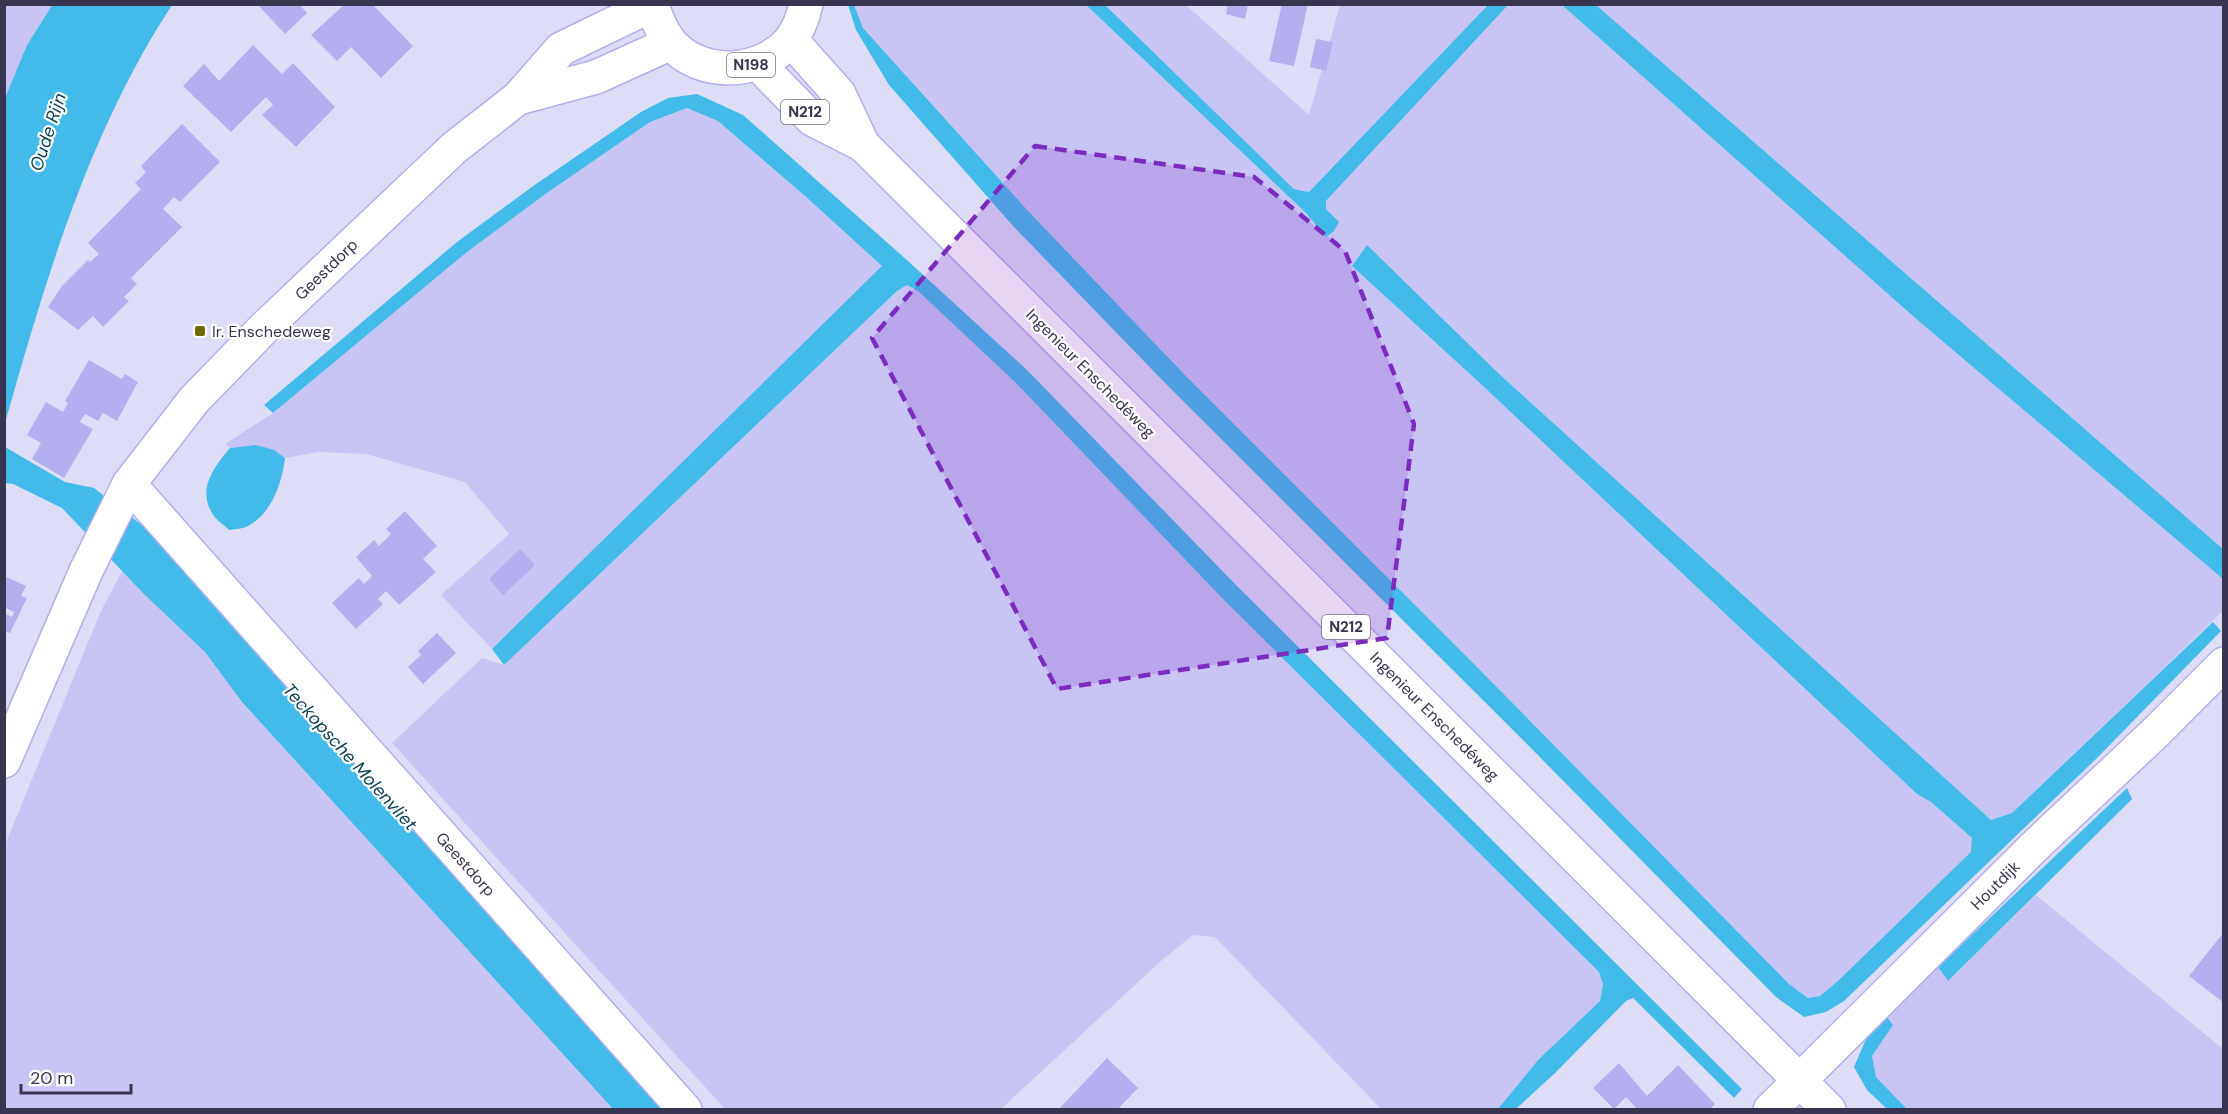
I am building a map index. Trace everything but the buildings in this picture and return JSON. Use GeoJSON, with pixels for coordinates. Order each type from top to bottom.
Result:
{"type":"FeatureCollection","features":[{"type":"Feature","properties":{"kind":"main road","name":"N198"},"geometry":{"type":"LineString","coordinates":[[652,5],[659,25],[671,43],[685,55],[720,68],[739,68],[770,58],[791,40],[802,19],[806,4]]}},
{"type":"Feature","properties":{"kind":"main road","name":"Geestdorp"},"geometry":{"type":"LineString","coordinates":[[4,761],[86,572],[125,492],[194,400],[264,328],[454,148],[518,98],[561,49],[652,5]]}},
{"type":"Feature","properties":{"kind":"main road","name":"Ingenieur Enschedéweg"},"geometry":{"type":"LineString","coordinates":[[791,40],[839,93],[863,145]]}},
{"type":"Feature","properties":{"kind":"main road","name":"Geestdorp"},"geometry":{"type":"LineString","coordinates":[[518,98],[596,77],[671,43]]}},
{"type":"Feature","properties":{"kind":"main road","name":"Ingenieur Enschedéweg"},"geometry":{"type":"LineString","coordinates":[[757,63],[812,119],[863,145],[1829,1110]]}},
{"type":"Feature","properties":{"kind":"main road","name":"Geestdorp"},"geometry":{"type":"LineString","coordinates":[[125,492],[685,1110]]}},
{"type":"Feature","properties":{"kind":"main road","name":"Houtdijk"},"geometry":{"type":"LineString","coordinates":[[1770,1110],[1848,1030],[2036,845],[2155,733],[2223,664]]}},
{"type":"Feature","properties":{"kind":"highlighted area"},"geometry":{"type":"Polygon","coordinates":[[[1035,146],[1254,177],[1345,251],[1414,424],[1387,638],[1057,689],[872,338],[1035,146]]]}},
{"type":"Feature","properties":{"kind":"shaded area"},"geometry":{"type":"Polygon","coordinates":[[[5,5],[53,5],[27,45],[5,98],[5,5]]]}},
{"type":"Feature","properties":{"kind":"shaded area"},"geometry":{"type":"Polygon","coordinates":[[[854,5],[1086,5],[1306,213],[1326,237],[1326,201],[1508,5],[1562,5],[1914,317],[2223,579],[2223,611],[2012,813],[1991,820],[1496,371],[1366,246],[1352,266],[1917,794],[1931,802],[1972,838],[1972,852],[1839,980],[1820,996],[1808,998],[1789,984],[1184,374],[1029,212],[863,28],[854,5]]]}},
{"type":"Feature","properties":{"kind":"shaded area"},"geometry":{"type":"Polygon","coordinates":[[[1105,5],[1186,5],[1309,115],[1340,5],[1488,5],[1309,192],[1294,189],[1105,5]]]}},
{"type":"Feature","properties":{"kind":"shaded area"},"geometry":{"type":"Polygon","coordinates":[[[1596,5],[2223,5],[2223,549],[1596,5]]]}},
{"type":"Feature","properties":{"kind":"shaded area"},"geometry":{"type":"Polygon","coordinates":[[[687,108],[718,121],[883,267],[492,649],[441,595],[509,534],[465,482],[366,454],[318,452],[285,458],[265,448],[252,446],[230,448],[225,444],[273,413],[467,252],[544,195],[650,122],[687,108]]]}},
{"type":"Feature","properties":{"kind":"shaded area"},"geometry":{"type":"Polygon","coordinates":[[[907,285],[918,291],[1015,382],[1223,599],[1599,972],[1603,984],[1600,1001],[1538,1060],[1498,1109],[1381,1109],[1215,937],[1193,935],[1162,960],[1001,1109],[725,1109],[392,743],[482,658],[504,665],[897,291],[907,285]]]}},
{"type":"Feature","properties":{"kind":"shaded area"},"geometry":{"type":"Polygon","coordinates":[[[122,571],[205,652],[242,702],[613,1109],[5,1110],[5,845],[100,613],[122,571]]]}},
{"type":"Feature","properties":{"kind":"shaded area"},"geometry":{"type":"Polygon","coordinates":[[[2036,895],[2223,1049],[2223,1109],[1907,1109],[1876,1077],[1872,1056],[1893,1025],[1887,1017],[1938,967],[1948,981],[2036,895]]]}},
{"type":"Feature","properties":{"kind":"water","name":"Oude Rijn"},"geometry":{"type":"Polygon","coordinates":[[[53,4],[172,5],[143,53],[93,155],[54,261],[5,423],[5,98],[27,45],[53,4]]]}},
{"type":"Feature","properties":{"kind":"water"},"geometry":{"type":"Polygon","coordinates":[[[848,5],[854,5],[863,28],[1029,212],[1184,374],[1789,984],[1808,998],[1820,996],[1839,980],[1971,852],[1972,838],[1931,802],[1917,794],[1352,266],[1367,245],[1496,371],[1991,820],[2012,813],[2213,622],[2221,631],[2097,758],[1844,1001],[1826,1012],[1804,1017],[1776,997],[1527,744],[1171,389],[1014,227],[889,85],[856,30],[848,5]]]}},
{"type":"Feature","properties":{"kind":"water"},"geometry":{"type":"Polygon","coordinates":[[[1086,5],[1105,5],[1294,189],[1309,192],[1488,5],[1508,5],[1326,201],[1326,209],[1339,222],[1334,231],[1326,237],[1306,213],[1086,5]]]}},
{"type":"Feature","properties":{"kind":"water"},"geometry":{"type":"Polygon","coordinates":[[[1562,5],[1596,5],[2223,549],[2223,579],[1914,317],[1562,5]]]}},
{"type":"Feature","properties":{"kind":"water"},"geometry":{"type":"Polygon","coordinates":[[[697,94],[743,115],[1028,371],[1237,586],[1742,1089],[1734,1098],[1633,998],[1626,1001],[1516,1109],[1498,1109],[1538,1060],[1600,1001],[1603,984],[1599,972],[1223,599],[1015,382],[918,291],[907,285],[897,291],[504,665],[492,649],[882,266],[718,121],[687,108],[650,122],[544,195],[467,252],[273,413],[264,405],[457,242],[536,184],[641,112],[668,98],[697,94]]]}},
{"type":"Feature","properties":{"kind":"water"},"geometry":{"type":"Polygon","coordinates":[[[256,445],[274,450],[285,458],[278,487],[269,505],[256,520],[246,527],[229,530],[213,515],[206,495],[207,486],[214,470],[230,448],[256,445]]]}},
{"type":"Feature","properties":{"kind":"water","name":"Teckopsche Molenvliet"},"geometry":{"type":"Polygon","coordinates":[[[5,447],[65,482],[94,488],[155,535],[236,631],[366,765],[670,1109],[613,1109],[242,702],[205,652],[144,594],[62,508],[13,484],[5,483],[5,447]]]}},
{"type":"Feature","properties":{"kind":"water"},"geometry":{"type":"Polygon","coordinates":[[[2127,788],[2132,799],[1948,981],[1938,967],[2127,788]]]}},
{"type":"Feature","properties":{"kind":"water"},"geometry":{"type":"Polygon","coordinates":[[[1887,1017],[1893,1025],[1872,1056],[1876,1077],[1907,1109],[1887,1109],[1867,1090],[1854,1067],[1869,1032],[1887,1017]]]}},
{"type":"Feature","properties":{"kind":"place","name":"Ir. Enschedeweg"},"geometry":{"type":"Point","coordinates":[200,331]}}]}
